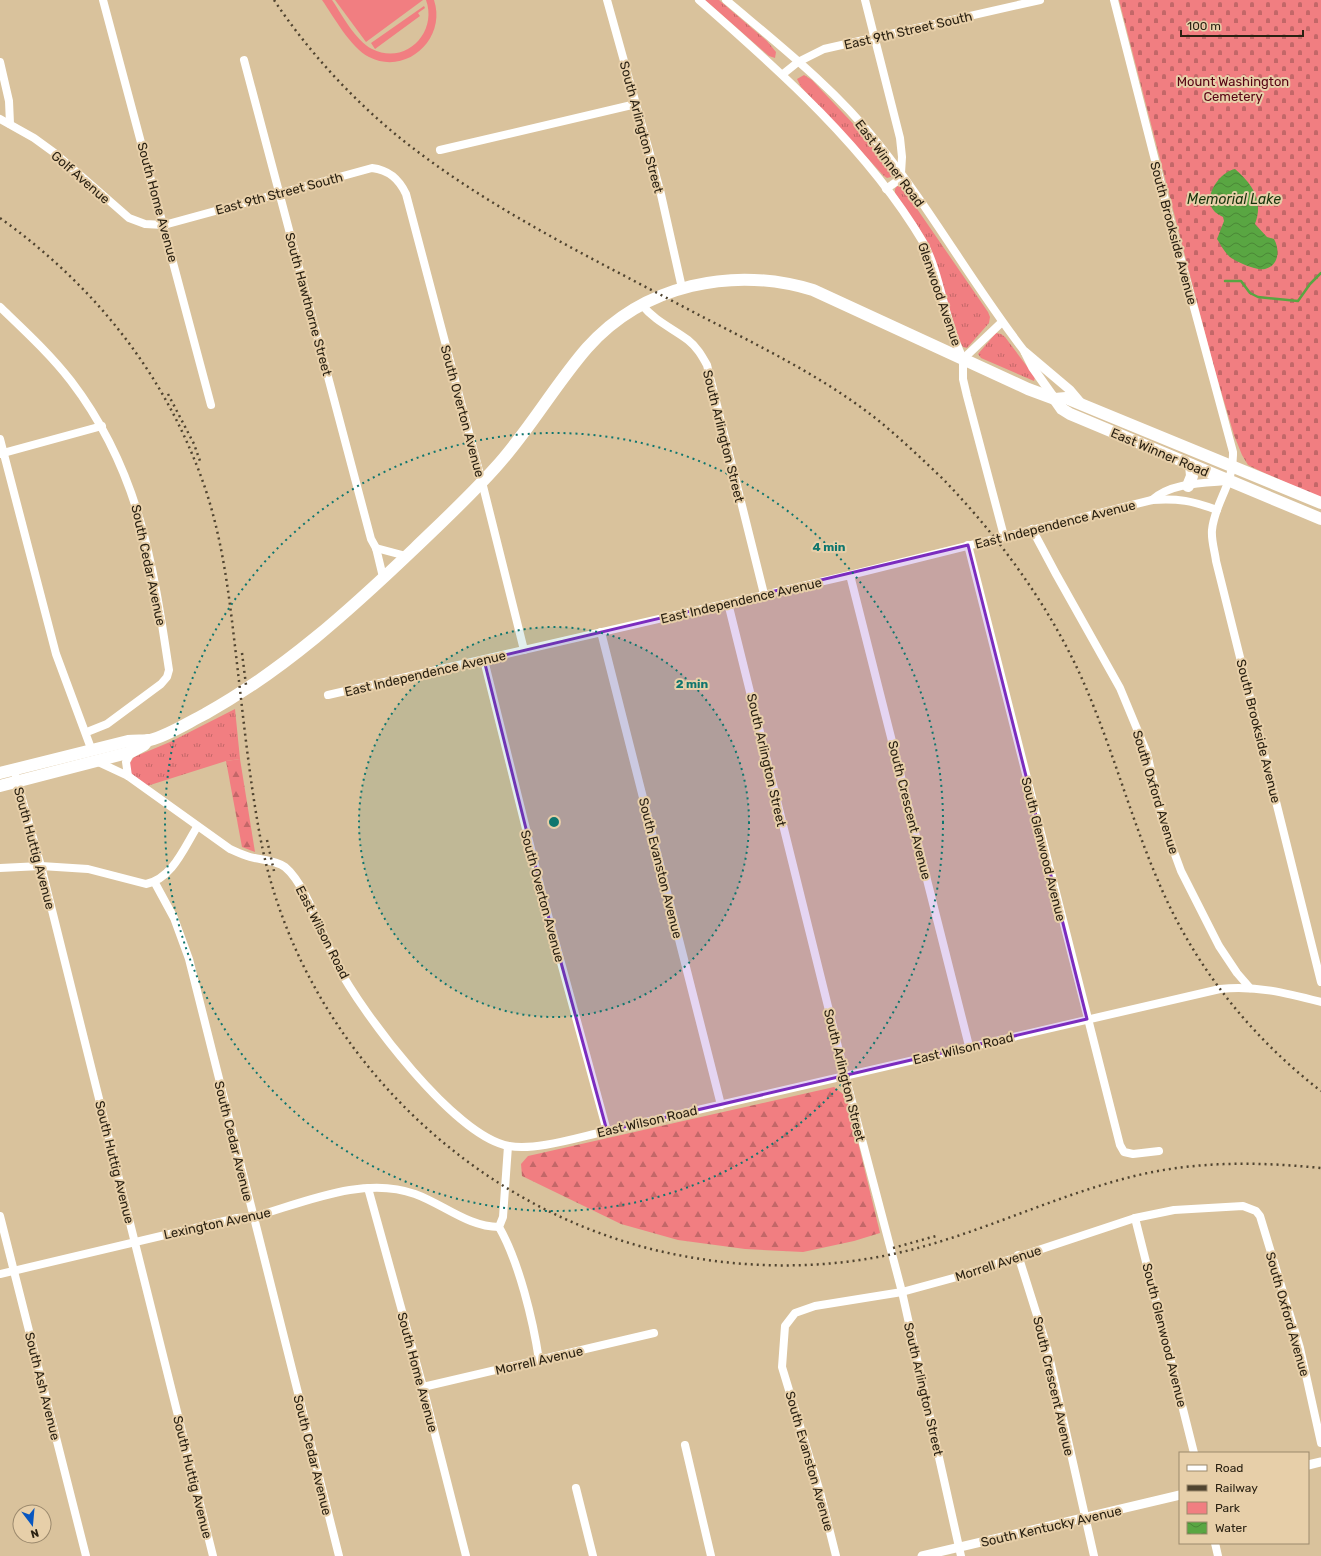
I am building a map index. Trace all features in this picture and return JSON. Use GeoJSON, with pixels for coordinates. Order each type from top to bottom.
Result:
{"type":"FeatureCollection","features":[{"type":"Feature","properties":{"kind":"main road"},"geometry":{"type":"LineString","coordinates":[[0,773],[128,741],[148,740],[184,725],[251,686],[300,651],[406,556],[482,482],[515,444],[587,349],[608,328],[642,305],[681,282],[741,279],[770,280],[798,286],[840,302],[963,359],[1055,399],[1066,398],[1084,405]]}},
{"type":"Feature","properties":{"kind":"main road","name":"East Winner Road"},"geometry":{"type":"LineString","coordinates":[[1055,399],[1062,409],[1119,435],[1321,519]]}},
{"type":"Feature","properties":{"kind":"main road","name":"East Winner Road"},"geometry":{"type":"LineString","coordinates":[[1084,405],[1321,503]]}},
{"type":"Feature","properties":{"kind":"main road"},"geometry":{"type":"LineString","coordinates":[[1119,435],[1124,422]]}},
{"type":"Feature","properties":{"kind":"main road"},"geometry":{"type":"LineString","coordinates":[[1188,486],[1192,476],[1191,465]]}},
{"type":"Feature","properties":{"kind":"main road"},"geometry":{"type":"LineString","coordinates":[[0,786],[98,762],[130,752],[144,745],[148,740]]}},
{"type":"Feature","properties":{"kind":"street","name":"South Home Avenue"},"geometry":{"type":"LineString","coordinates":[[103,0],[211,405]]}},
{"type":"Feature","properties":{"kind":"street","name":"South Arlington Street"},"geometry":{"type":"LineString","coordinates":[[607,0],[660,190],[681,282]]}},
{"type":"Feature","properties":{"kind":"street","name":"East Winner Road"},"geometry":{"type":"LineString","coordinates":[[699,0],[783,74],[867,164],[886,188]]}},
{"type":"Feature","properties":{"kind":"street","name":"East Winner Road"},"geometry":{"type":"LineString","coordinates":[[726,0],[823,83],[851,112],[902,175],[1002,322],[1025,352],[1033,368],[1055,399]]}},
{"type":"Feature","properties":{"kind":"street"},"geometry":{"type":"LineString","coordinates":[[865,0],[900,138],[902,175],[886,188]]}},
{"type":"Feature","properties":{"kind":"street","name":"East 9th Street South"},"geometry":{"type":"LineString","coordinates":[[783,74],[798,62],[824,49],[1040,0]]}},
{"type":"Feature","properties":{"kind":"street","name":"South Brookside Avenue"},"geometry":{"type":"LineString","coordinates":[[1114,0],[1169,215],[1233,452],[1233,467],[1230,481],[1217,510],[1212,531],[1216,561],[1321,982]]}},
{"type":"Feature","properties":{"kind":"street","name":"South Hawthorne Street"},"geometry":{"type":"LineString","coordinates":[[244,60],[371,539],[376,548],[383,577]]}},
{"type":"Feature","properties":{"kind":"street"},"geometry":{"type":"LineString","coordinates":[[0,62],[9,101],[10,124]]}},
{"type":"Feature","properties":{"kind":"street"},"geometry":{"type":"LineString","coordinates":[[440,150],[636,104]]}},
{"type":"Feature","properties":{"kind":"street","name":"Golf Avenue"},"geometry":{"type":"LineString","coordinates":[[0,119],[56,154],[129,218],[145,224],[164,225]]}},
{"type":"Feature","properties":{"kind":"street","name":"East 9th Street South"},"geometry":{"type":"LineString","coordinates":[[164,225],[372,168],[382,169],[393,176]]}},
{"type":"Feature","properties":{"kind":"street","name":"South Overton Avenue"},"geometry":{"type":"LineString","coordinates":[[393,176],[402,185],[406,194],[482,482],[524,650]]}},
{"type":"Feature","properties":{"kind":"street","name":"Glenwood Avenue"},"geometry":{"type":"LineString","coordinates":[[886,188],[924,243],[939,285],[951,330],[963,359]]}},
{"type":"Feature","properties":{"kind":"street","name":"South Arlington Street"},"geometry":{"type":"LineString","coordinates":[[642,305],[650,316],[689,341],[699,352],[707,365],[764,594]]}},
{"type":"Feature","properties":{"kind":"street","name":"South Cedar Avenue"},"geometry":{"type":"LineString","coordinates":[[0,307],[49,355],[71,381],[102,426],[125,472],[140,516],[158,598],[169,670],[167,677],[161,684],[107,724],[86,732]]}},
{"type":"Feature","properties":{"kind":"street"},"geometry":{"type":"LineString","coordinates":[[1002,322],[963,359],[963,379],[1004,536]]}},
{"type":"Feature","properties":{"kind":"street","name":"East Winner Road"},"geometry":{"type":"LineString","coordinates":[[1025,352],[1070,390],[1084,405]]}},
{"type":"Feature","properties":{"kind":"street"},"geometry":{"type":"LineString","coordinates":[[2,454],[102,426]]}},
{"type":"Feature","properties":{"kind":"street"},"geometry":{"type":"LineString","coordinates":[[0,439],[2,454],[56,654],[92,751]]}},
{"type":"Feature","properties":{"kind":"street","name":"East Independence Avenue"},"geometry":{"type":"LineString","coordinates":[[1152,500],[1165,490],[1230,481]]}},
{"type":"Feature","properties":{"kind":"street","name":"East Independence Avenue"},"geometry":{"type":"LineString","coordinates":[[328,695],[850,575],[1152,500],[1174,499],[1201,504],[1217,510]]}},
{"type":"Feature","properties":{"kind":"street","name":"South Oxford Avenue"},"geometry":{"type":"LineString","coordinates":[[1032,529],[1120,688],[1147,753],[1162,819],[1181,870],[1219,946],[1237,973],[1250,988]]}},
{"type":"Feature","properties":{"kind":"street","name":"South Glenwood Avenue"},"geometry":{"type":"LineString","coordinates":[[968,545],[1120,1144],[1124,1152],[1133,1154],[1159,1151]]}},
{"type":"Feature","properties":{"kind":"street"},"geometry":{"type":"LineString","coordinates":[[376,548],[406,556]]}},
{"type":"Feature","properties":{"kind":"street","name":"South Crescent Avenue"},"geometry":{"type":"LineString","coordinates":[[850,575],[969,1046]]}},
{"type":"Feature","properties":{"kind":"street","name":"South Arlington Street"},"geometry":{"type":"LineString","coordinates":[[728,603],[845,1075],[902,1292],[960,1552]]}},
{"type":"Feature","properties":{"kind":"street","name":"South Evanston Avenue"},"geometry":{"type":"LineString","coordinates":[[601,632],[721,1105]]}},
{"type":"Feature","properties":{"kind":"street","name":"South Overton Avenue"},"geometry":{"type":"LineString","coordinates":[[484,660],[542,893],[607,1131]]}},
{"type":"Feature","properties":{"kind":"street"},"geometry":{"type":"LineString","coordinates":[[128,776],[126,762],[130,752]]}},
{"type":"Feature","properties":{"kind":"street","name":"East Wilson Road"},"geometry":{"type":"LineString","coordinates":[[98,762],[128,776],[197,827],[230,849],[249,857],[283,866],[291,872],[306,899],[338,966],[373,1020],[399,1055],[435,1094],[476,1131],[492,1141],[508,1146],[536,1146],[607,1131],[1207,991],[1232,988],[1278,990],[1321,1002]]}},
{"type":"Feature","properties":{"kind":"street","name":"South Huttig Avenue"},"geometry":{"type":"LineString","coordinates":[[14,769],[41,866],[213,1556]]}},
{"type":"Feature","properties":{"kind":"street"},"geometry":{"type":"LineString","coordinates":[[0,868],[41,866],[88,869],[146,884],[155,882],[168,873],[197,827]]}},
{"type":"Feature","properties":{"kind":"street","name":"South Cedar Avenue"},"geometry":{"type":"LineString","coordinates":[[155,882],[174,918],[189,959],[339,1556]]}},
{"type":"Feature","properties":{"kind":"street"},"geometry":{"type":"LineString","coordinates":[[508,1146],[503,1217],[499,1227],[506,1240],[522,1286],[539,1360]]}},
{"type":"Feature","properties":{"kind":"street","name":"Lexington Avenue"},"geometry":{"type":"LineString","coordinates":[[0,1274],[237,1218],[253,1217],[341,1191],[368,1188],[386,1187],[415,1194],[475,1223],[490,1227],[499,1227]]}},
{"type":"Feature","properties":{"kind":"street","name":"South Home Avenue"},"geometry":{"type":"LineString","coordinates":[[368,1188],[423,1387],[466,1556]]}},
{"type":"Feature","properties":{"kind":"street","name":"Morrell Avenue"},"geometry":{"type":"LineString","coordinates":[[782,1367],[785,1326],[787,1321],[798,1311],[815,1306],[902,1292],[957,1277],[1018,1255],[1135,1218],[1174,1210],[1222,1206],[1243,1206],[1256,1211]]}},
{"type":"Feature","properties":{"kind":"street","name":"South Oxford Avenue"},"geometry":{"type":"LineString","coordinates":[[1256,1211],[1260,1216],[1300,1348],[1321,1442]]}},
{"type":"Feature","properties":{"kind":"street","name":"South Ash Avenue"},"geometry":{"type":"LineString","coordinates":[[0,1216],[86,1556]]}},
{"type":"Feature","properties":{"kind":"street","name":"South Glenwood Avenue"},"geometry":{"type":"LineString","coordinates":[[1135,1218],[1194,1452]]}},
{"type":"Feature","properties":{"kind":"street","name":"South Crescent Avenue"},"geometry":{"type":"LineString","coordinates":[[1018,1255],[1047,1347],[1084,1518],[1094,1556]]}},
{"type":"Feature","properties":{"kind":"street","name":"Morrell Avenue"},"geometry":{"type":"LineString","coordinates":[[423,1387],[654,1333]]}},
{"type":"Feature","properties":{"kind":"street","name":"South Evanston Avenue"},"geometry":{"type":"LineString","coordinates":[[782,1367],[820,1492],[836,1556]]}},
{"type":"Feature","properties":{"kind":"street"},"geometry":{"type":"LineString","coordinates":[[685,1445],[711,1556]]}},
{"type":"Feature","properties":{"kind":"street"},"geometry":{"type":"LineString","coordinates":[[1309,1465],[1321,1462]]}},
{"type":"Feature","properties":{"kind":"street"},"geometry":{"type":"LineString","coordinates":[[576,1488],[593,1556]]}},
{"type":"Feature","properties":{"kind":"street","name":"South Kentucky Avenue"},"geometry":{"type":"LineString","coordinates":[[922,1556],[960,1552],[1084,1518],[1179,1495]]}},
{"type":"Feature","properties":{"kind":"street"},"geometry":{"type":"LineString","coordinates":[[1215,1544],[1218,1556]]}},
{"type":"Feature","properties":{"kind":"highlighted area"},"geometry":{"type":"Polygon","coordinates":[[[968,545],[1087,1019],[607,1131],[542,893],[484,660],[968,545]]]}},
{"type":"Feature","properties":{"kind":"green space"},"geometry":{"type":"Polygon","coordinates":[[[322,0],[332,0],[360,40],[372,49],[384,53],[396,53],[407,50],[416,43],[423,34],[427,24],[428,12],[426,0],[434,0],[436,14],[435,28],[429,40],[420,50],[409,58],[397,62],[383,62],[369,57],[355,46],[322,0]]]}},
{"type":"Feature","properties":{"kind":"green space"},"geometry":{"type":"Polygon","coordinates":[[[335,0],[423,0],[366,42],[335,0]]]}},
{"type":"Feature","properties":{"kind":"green space"},"geometry":{"type":"Polygon","coordinates":[[[705,0],[719,0],[767,41],[776,52],[775,58],[769,56],[705,0]]]}},
{"type":"Feature","properties":{"kind":"green space","name":"Mount Washington Cemetery"},"geometry":{"type":"Polygon","coordinates":[[[1119,0],[1321,0],[1321,498],[1248,465],[1242,455],[1234,435],[1213,364],[1119,0]]]}},
{"type":"Feature","properties":{"kind":"green space"},"geometry":{"type":"Polygon","coordinates":[[[424,6],[425,8],[418,13],[420,16],[375,49],[371,43],[424,6]]]}},
{"type":"Feature","properties":{"kind":"green space"},"geometry":{"type":"Polygon","coordinates":[[[804,75],[812,80],[859,130],[890,171],[891,177],[887,178],[884,176],[801,87],[797,79],[804,75]]]}},
{"type":"Feature","properties":{"kind":"green space"},"geometry":{"type":"Polygon","coordinates":[[[897,186],[902,187],[988,312],[990,317],[989,323],[967,348],[963,347],[960,342],[933,255],[924,236],[895,193],[897,186]]]}},
{"type":"Feature","properties":{"kind":"green space"},"geometry":{"type":"Polygon","coordinates":[[[996,333],[1005,337],[1035,377],[1034,381],[981,358],[978,354],[996,333]]]}},
{"type":"Feature","properties":{"kind":"green space"},"geometry":{"type":"Polygon","coordinates":[[[235,709],[240,759],[226,761],[147,786],[128,771],[129,764],[134,757],[170,742],[235,709]]]}},
{"type":"Feature","properties":{"kind":"green space"},"geometry":{"type":"Polygon","coordinates":[[[240,759],[255,852],[242,847],[226,761],[240,759]]]}},
{"type":"Feature","properties":{"kind":"green space"},"geometry":{"type":"Polygon","coordinates":[[[834,1087],[847,1097],[880,1233],[854,1241],[803,1252],[745,1249],[678,1240],[621,1224],[522,1176],[521,1164],[528,1156],[834,1087]]]}},
{"type":"Feature","properties":{"kind":"water","name":"Memorial Lake"},"geometry":{"type":"Polygon","coordinates":[[[1235,169],[1247,181],[1255,193],[1258,207],[1255,224],[1267,237],[1274,239],[1276,243],[1276,261],[1270,267],[1265,269],[1242,264],[1233,259],[1226,253],[1217,239],[1224,221],[1223,217],[1216,213],[1211,207],[1211,193],[1218,180],[1223,175],[1235,169]]]}},
{"type":"Feature","properties":{"kind":"waterway"},"geometry":{"type":"LineString","coordinates":[[1225,281],[1241,281],[1250,293],[1258,297],[1298,301],[1310,284],[1321,273]]}},
{"type":"Feature","properties":{"kind":"railway"},"geometry":{"type":"LineString","coordinates":[[274,0],[301,38],[348,91],[382,123],[434,164],[470,188],[544,233],[814,376],[858,405],[879,421],[943,479],[963,500],[1001,546],[1051,618],[1065,644],[1101,724],[1140,835],[1162,890],[1192,947],[1209,974],[1250,1025],[1272,1048],[1321,1091]]}},
{"type":"Feature","properties":{"kind":"railway"},"geometry":{"type":"LineString","coordinates":[[0,218],[34,244],[96,303],[147,368],[168,404],[187,442],[203,482],[219,540],[229,599],[256,812],[260,836],[281,912],[313,984],[355,1049],[406,1108],[465,1160],[531,1202],[602,1234],[678,1255],[740,1264],[771,1265],[833,1263],[895,1254],[953,1238],[1088,1189],[1143,1174],[1165,1170],[1232,1164],[1321,1168]]}},
{"type":"Feature","properties":{"kind":"railway"},"geometry":{"type":"LineString","coordinates":[[168,394],[194,444],[200,461]]}},
{"type":"Feature","properties":{"kind":"railway"},"geometry":{"type":"LineString","coordinates":[[242,653],[246,685]]}},
{"type":"Feature","properties":{"kind":"railway"},"geometry":{"type":"LineString","coordinates":[[267,840],[274,871]]}},
{"type":"Feature","properties":{"kind":"railway"},"geometry":{"type":"LineString","coordinates":[[893,1248],[936,1236]]}}]}
